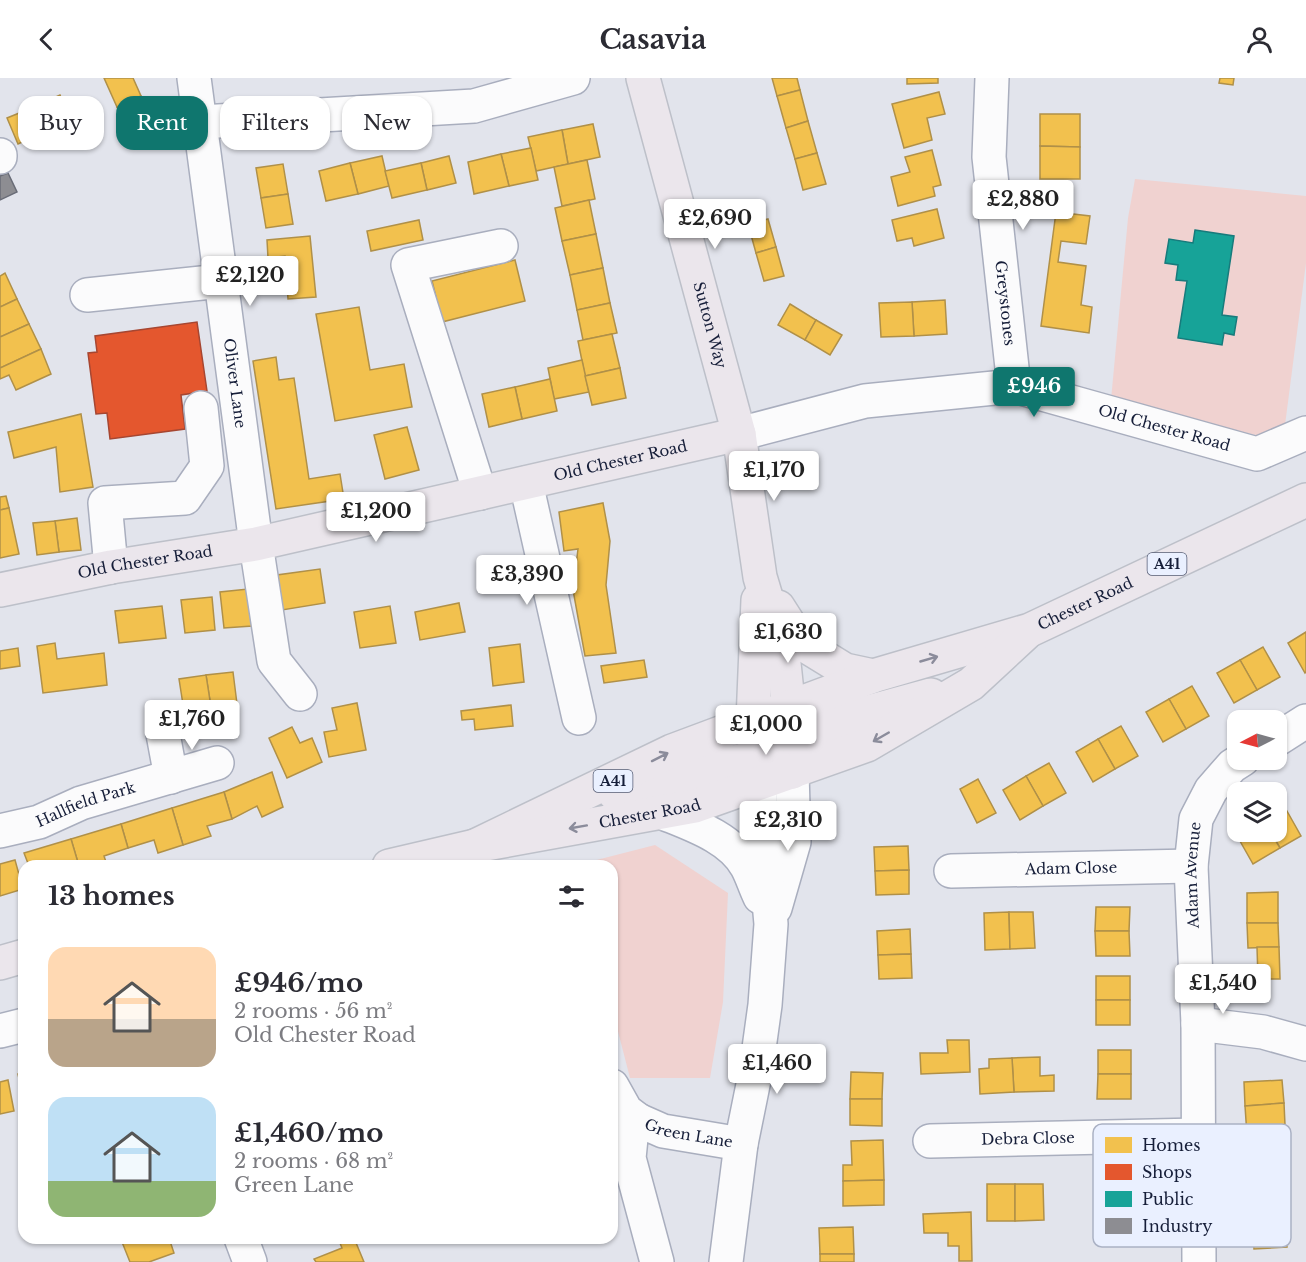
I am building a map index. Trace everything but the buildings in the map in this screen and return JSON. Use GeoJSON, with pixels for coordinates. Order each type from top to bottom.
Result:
{"type":"FeatureCollection","features":[{"type":"Feature","properties":{"kind":"main road","name":"Sutton Way"},"geometry":{"type":"LineString","coordinates":[[643,78],[739,434],[760,578],[783,654],[792,740],[792,772]]}},
{"type":"Feature","properties":{"kind":"main road","name":"Old Chester Road"},"geometry":{"type":"LineString","coordinates":[[0,590],[111,567],[256,544],[739,434]]}},
{"type":"Feature","properties":{"kind":"main road","name":"Chester Road"},"geometry":{"type":"LineString","coordinates":[[475,846],[672,751],[873,675],[1030,630],[1306,500]]}},
{"type":"Feature","properties":{"kind":"main road","name":"Sutton Way"},"geometry":{"type":"LineString","coordinates":[[760,578],[801,643],[845,670],[873,675]]}},
{"type":"Feature","properties":{"kind":"main road","name":"Sutton Way"},"geometry":{"type":"LineString","coordinates":[[753,721],[760,578]]}},
{"type":"Feature","properties":{"kind":"main road","name":"Chester Road"},"geometry":{"type":"LineString","coordinates":[[415,860],[475,846],[695,806],[756,771],[792,772],[867,745],[971,684],[1030,630]]}},
{"type":"Feature","properties":{"kind":"main road","name":"A41"},"geometry":{"type":"LineString","coordinates":[[792,740],[854,716],[971,684]]}},
{"type":"Feature","properties":{"kind":"main road"},"geometry":{"type":"LineString","coordinates":[[753,721],[792,740]]}},
{"type":"Feature","properties":{"kind":"main road","name":"A41"},"geometry":{"type":"LineString","coordinates":[[554,809],[683,778],[756,771]]}},
{"type":"Feature","properties":{"kind":"main road"},"geometry":{"type":"LineString","coordinates":[[0,963],[18,958]]}},
{"type":"Feature","properties":{"kind":"street","name":"Oliver Lane"},"geometry":{"type":"LineString","coordinates":[[194,78],[197,96]]}},
{"type":"Feature","properties":{"kind":"street"},"geometry":{"type":"LineString","coordinates":[[208,122],[474,106],[573,78]]}},
{"type":"Feature","properties":{"kind":"street","name":"Greystones"},"geometry":{"type":"LineString","coordinates":[[992,78],[989,157],[1014,386]]}},
{"type":"Feature","properties":{"kind":"street","name":"Oliver Lane"},"geometry":{"type":"LineString","coordinates":[[205,150],[256,544],[274,661],[300,694]]}},
{"type":"Feature","properties":{"kind":"street"},"geometry":{"type":"LineString","coordinates":[[480,493],[408,265],[501,246]]}},
{"type":"Feature","properties":{"kind":"street"},"geometry":{"type":"LineString","coordinates":[[87,295],[221,281]]}},
{"type":"Feature","properties":{"kind":"street","name":"Old Chester Road"},"geometry":{"type":"LineString","coordinates":[[739,434],[865,401],[1014,386],[1257,454],[1306,433]]}},
{"type":"Feature","properties":{"kind":"street"},"geometry":{"type":"LineString","coordinates":[[111,567],[105,503],[185,498],[207,466],[201,408]]}},
{"type":"Feature","properties":{"kind":"street"},"geometry":{"type":"LineString","coordinates":[[526,483],[579,718]]}},
{"type":"Feature","properties":{"kind":"street","name":"Green Lane"},"geometry":{"type":"LineString","coordinates":[[726,1262],[741,1144],[756,1070],[765,1005],[771,924],[753,721]]}},
{"type":"Feature","properties":{"kind":"street"},"geometry":{"type":"LineString","coordinates":[[1287,733],[1306,722]]}},
{"type":"Feature","properties":{"kind":"street"},"geometry":{"type":"LineString","coordinates":[[163,734],[171,777]]}},
{"type":"Feature","properties":{"kind":"street","name":"Hallfield Park"},"geometry":{"type":"LineString","coordinates":[[0,831],[39,822],[81,803],[218,763]]}},
{"type":"Feature","properties":{"kind":"street","name":"Adam Avenue"},"geometry":{"type":"LineString","coordinates":[[1198,1124],[1198,1024],[1191,866],[1196,819],[1211,790],[1228,770]]}},
{"type":"Feature","properties":{"kind":"street","name":"Green Lane"},"geometry":{"type":"LineString","coordinates":[[771,924],[794,842],[792,772]]}},
{"type":"Feature","properties":{"kind":"street","name":"Green Lane"},"geometry":{"type":"LineString","coordinates":[[661,812],[703,830],[735,851],[746,865],[771,924]]}},
{"type":"Feature","properties":{"kind":"street","name":"Adam Close"},"geometry":{"type":"LineString","coordinates":[[951,872],[1191,866]]}},
{"type":"Feature","properties":{"kind":"street"},"geometry":{"type":"LineString","coordinates":[[1198,1024],[1263,1032],[1306,1044]]}},
{"type":"Feature","properties":{"kind":"street"},"geometry":{"type":"LineString","coordinates":[[0,1030],[18,1026]]}},
{"type":"Feature","properties":{"kind":"street"},"geometry":{"type":"LineString","coordinates":[[618,1097],[626,1111],[638,1120]]}},
{"type":"Feature","properties":{"kind":"street","name":"Green Lane"},"geometry":{"type":"LineString","coordinates":[[657,1262],[629,1158],[632,1137],[638,1120],[663,1131],[741,1144]]}},
{"type":"Feature","properties":{"kind":"street","name":"Debra Close"},"geometry":{"type":"LineString","coordinates":[[930,1141],[1093,1137]]}},
{"type":"Feature","properties":{"kind":"street"},"geometry":{"type":"LineString","coordinates":[[243,1244],[250,1262]]}},
{"type":"Feature","properties":{"kind":"street","name":"Adam Avenue"},"geometry":{"type":"LineString","coordinates":[[1199,1247],[1199,1262]]}},
{"type":"Feature","properties":{"kind":"shaded area"},"geometry":{"type":"Polygon","coordinates":[[[1135,179],[1306,196],[1306,263],[1285,425],[1264,437],[1111,400],[1128,218],[1135,179]]]}},
{"type":"Feature","properties":{"kind":"shaded area"},"geometry":{"type":"Polygon","coordinates":[[[655,845],[728,893],[723,1002],[710,1078],[630,1078],[618,1031],[618,860],[596,860],[655,845]]]}}]}
